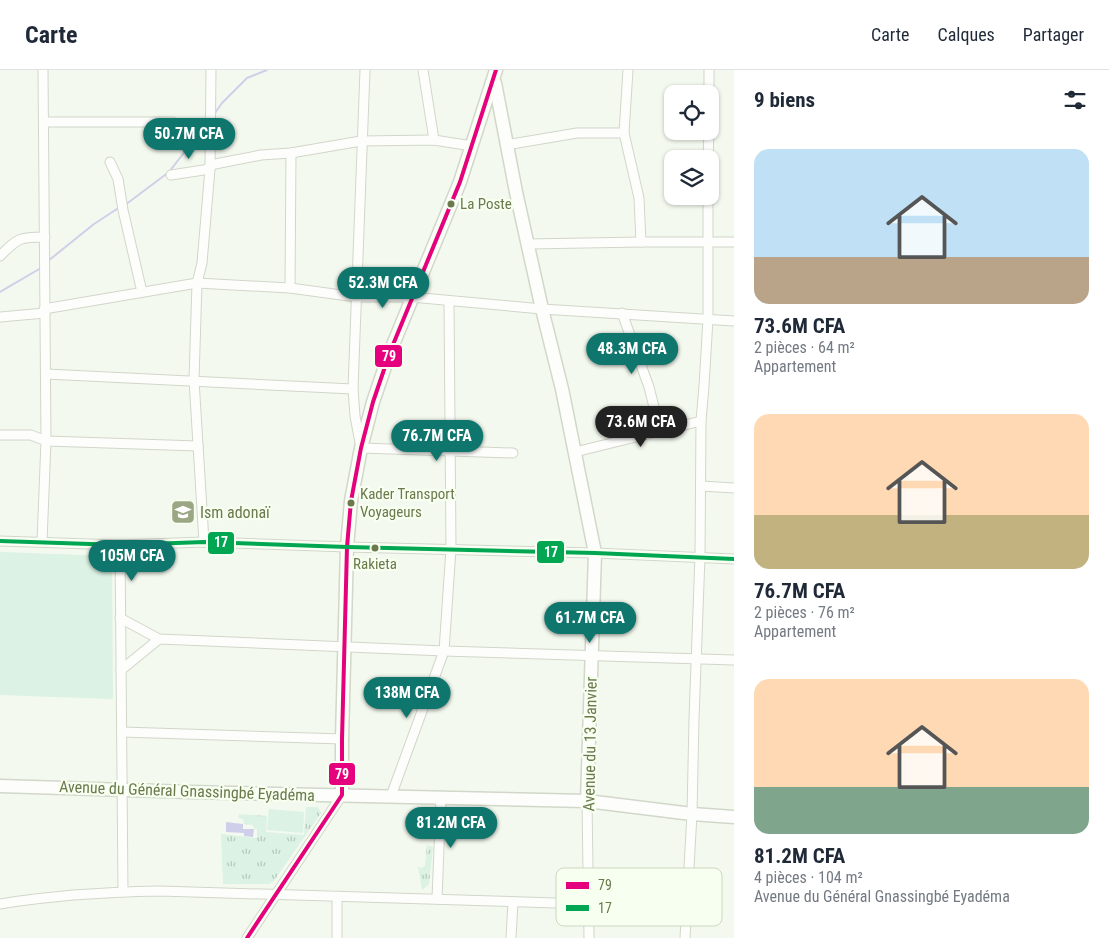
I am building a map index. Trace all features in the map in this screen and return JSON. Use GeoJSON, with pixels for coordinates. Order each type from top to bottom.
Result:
{"type":"FeatureCollection","features":[{"type":"Feature","properties":{"kind":"main road","name":"Avenue du 13 Janvier"},"geometry":{"type":"LineString","coordinates":[[495,75],[506,145],[542,309],[562,389],[595,553],[587,801]]}},
{"type":"Feature","properties":{"kind":"main road"},"geometry":{"type":"LineString","coordinates":[[342,795],[347,547],[351,501],[361,448],[373,402],[387,360],[460,182],[495,75]]}},
{"type":"Feature","properties":{"kind":"main road","name":"Avenue du Général Gnassingbé Eyadéma"},"geometry":{"type":"LineString","coordinates":[[0,786],[587,801],[692,814],[734,817]]}},
{"type":"Feature","properties":{"kind":"street"},"geometry":{"type":"LineString","coordinates":[[42,542],[46,441],[43,70]]}},
{"type":"Feature","properties":{"kind":"street"},"geometry":{"type":"LineString","coordinates":[[204,542],[194,380],[197,283],[202,263],[210,167],[211,70]]}},
{"type":"Feature","properties":{"kind":"street"},"geometry":{"type":"LineString","coordinates":[[365,70],[352,389],[361,448],[513,453]]}},
{"type":"Feature","properties":{"kind":"street"},"geometry":{"type":"LineString","coordinates":[[423,70],[434,140]]}},
{"type":"Feature","properties":{"kind":"street"},"geometry":{"type":"LineString","coordinates":[[628,70],[624,133],[639,198],[641,242]]}},
{"type":"Feature","properties":{"kind":"street"},"geometry":{"type":"LineString","coordinates":[[709,70],[709,85]]}},
{"type":"Feature","properties":{"kind":"street"},"geometry":{"type":"LineString","coordinates":[[44,122],[173,122]]}},
{"type":"Feature","properties":{"kind":"street"},"geometry":{"type":"LineString","coordinates":[[506,145],[577,133],[624,133]]}},
{"type":"Feature","properties":{"kind":"street"},"geometry":{"type":"LineString","coordinates":[[171,175],[261,155],[290,153],[362,141],[434,140],[472,146]]}},
{"type":"Feature","properties":{"kind":"street"},"geometry":{"type":"LineString","coordinates":[[290,153],[290,288]]}},
{"type":"Feature","properties":{"kind":"street"},"geometry":{"type":"LineString","coordinates":[[110,162],[118,179],[123,210],[142,292]]}},
{"type":"Feature","properties":{"kind":"street"},"geometry":{"type":"LineString","coordinates":[[689,868],[700,556],[700,421],[708,319],[708,205]]}},
{"type":"Feature","properties":{"kind":"street"},"geometry":{"type":"LineString","coordinates":[[0,256],[18,239],[44,237]]}},
{"type":"Feature","properties":{"kind":"street"},"geometry":{"type":"LineString","coordinates":[[528,244],[734,242]]}},
{"type":"Feature","properties":{"kind":"street"},"geometry":{"type":"LineString","coordinates":[[0,317],[45,311],[197,283],[290,288],[356,297],[411,298],[542,309],[734,321]]}},
{"type":"Feature","properties":{"kind":"street"},"geometry":{"type":"LineString","coordinates":[[391,796],[444,651],[451,549],[449,301]]}},
{"type":"Feature","properties":{"kind":"street"},"geometry":{"type":"LineString","coordinates":[[622,313],[649,387],[660,431]]}},
{"type":"Feature","properties":{"kind":"street"},"geometry":{"type":"LineString","coordinates":[[46,374],[352,389]]}},
{"type":"Feature","properties":{"kind":"street"},"geometry":{"type":"LineString","coordinates":[[575,452],[700,421]]}},
{"type":"Feature","properties":{"kind":"street"},"geometry":{"type":"LineString","coordinates":[[0,435],[31,435],[46,441],[198,446]]}},
{"type":"Feature","properties":{"kind":"street"},"geometry":{"type":"LineString","coordinates":[[701,486],[734,488]]}},
{"type":"Feature","properties":{"kind":"street"},"geometry":{"type":"LineString","coordinates":[[0,541],[120,545],[204,542],[700,556],[734,559]]}},
{"type":"Feature","properties":{"kind":"street"},"geometry":{"type":"LineString","coordinates":[[120,545],[123,892]]}},
{"type":"Feature","properties":{"kind":"street"},"geometry":{"type":"LineString","coordinates":[[120,618],[159,639],[444,651],[734,660]]}},
{"type":"Feature","properties":{"kind":"street"},"geometry":{"type":"LineString","coordinates":[[120,670],[159,639]]}},
{"type":"Feature","properties":{"kind":"street"},"geometry":{"type":"LineString","coordinates":[[122,732],[342,739]]}},
{"type":"Feature","properties":{"kind":"street"},"geometry":{"type":"LineString","coordinates":[[247,938],[342,795]]}},
{"type":"Feature","properties":{"kind":"street"},"geometry":{"type":"LineString","coordinates":[[437,899],[441,797]]}},
{"type":"Feature","properties":{"kind":"street","name":"Avenue du 13 Janvier"},"geometry":{"type":"LineString","coordinates":[[587,801],[588,868]]}},
{"type":"Feature","properties":{"kind":"street"},"geometry":{"type":"LineString","coordinates":[[0,904],[63,896],[123,892],[278,894],[556,903]]}},
{"type":"Feature","properties":{"kind":"street"},"geometry":{"type":"LineString","coordinates":[[336,938],[337,897]]}},
{"type":"Feature","properties":{"kind":"street"},"geometry":{"type":"LineString","coordinates":[[511,938],[513,902]]}},
{"type":"Feature","properties":{"kind":"green space"},"geometry":{"type":"Polygon","coordinates":[[[0,552],[108,556],[112,560],[113,699],[0,695],[0,552]]]}},
{"type":"Feature","properties":{"kind":"green space"},"geometry":{"type":"Polygon","coordinates":[[[306,807],[318,807],[321,813],[274,881],[269,884],[223,884],[221,834],[257,838],[257,829],[254,829],[253,825],[244,824],[243,819],[238,818],[239,814],[267,816],[266,832],[304,835],[306,807]]]}},
{"type":"Feature","properties":{"kind":"green space"},"geometry":{"type":"Polygon","coordinates":[[[269,809],[304,812],[303,833],[267,830],[269,809]]]}},
{"type":"Feature","properties":{"kind":"green space"},"geometry":{"type":"Polygon","coordinates":[[[427,845],[433,847],[429,884],[422,890],[418,866],[421,868],[425,866],[427,845]]]}},
{"type":"Feature","properties":{"kind":"water"},"geometry":{"type":"Polygon","coordinates":[[[226,822],[243,824],[243,829],[254,829],[253,837],[244,836],[244,833],[226,832],[226,822]]]}},
{"type":"Feature","properties":{"kind":"waterway"},"geometry":{"type":"LineString","coordinates":[[215,113],[222,103],[247,78],[267,70]]}},
{"type":"Feature","properties":{"kind":"waterway"},"geometry":{"type":"LineString","coordinates":[[125,205],[169,172],[207,123]]}},
{"type":"Feature","properties":{"kind":"waterway"},"geometry":{"type":"LineString","coordinates":[[48,261],[94,224],[120,207]]}},
{"type":"Feature","properties":{"kind":"waterway"},"geometry":{"type":"LineString","coordinates":[[0,292],[41,268]]}},
{"type":"Feature","properties":{"kind":"transit line","name":"79"},"geometry":{"type":"LineString","coordinates":[[247,938],[342,795],[347,547],[351,501],[361,448],[373,402],[390,352],[460,182],[496,70]]}},
{"type":"Feature","properties":{"kind":"transit line","name":"17"},"geometry":{"type":"LineString","coordinates":[[0,541],[120,545],[204,542],[595,553],[734,559]]}},
{"type":"Feature","properties":{"kind":"place","name":"La Poste"},"geometry":{"type":"Point","coordinates":[451,204]}},
{"type":"Feature","properties":{"kind":"place","name":"Kader Transport Voyageurs"},"geometry":{"type":"Point","coordinates":[351,503]}},
{"type":"Feature","properties":{"kind":"place","name":"Ism adonaï"},"geometry":{"type":"Point","coordinates":[183,512]}},
{"type":"Feature","properties":{"kind":"place","name":"Rakieta"},"geometry":{"type":"Point","coordinates":[375,548]}}]}
